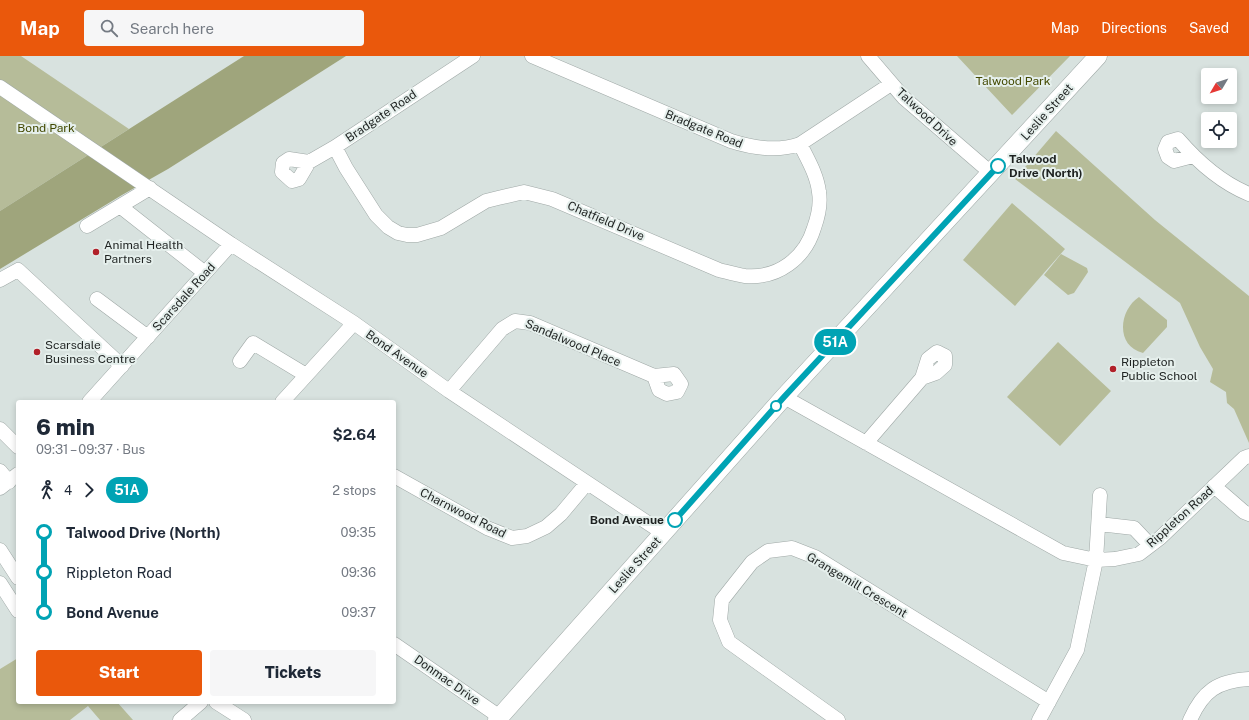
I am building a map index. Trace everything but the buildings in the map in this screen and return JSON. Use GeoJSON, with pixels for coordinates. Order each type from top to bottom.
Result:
{"type":"FeatureCollection","features":[{"type":"Feature","properties":{"kind":"main road","name":"Leslie Street"},"geometry":{"type":"LineString","coordinates":[[498,718],[784,397],[1098,56]]}},
{"type":"Feature","properties":{"kind":"street","name":"Bradgate Road"},"geometry":{"type":"LineString","coordinates":[[309,162],[335,147],[473,56]]}},
{"type":"Feature","properties":{"kind":"street","name":"Bradgate Road"},"geometry":{"type":"LineString","coordinates":[[532,56],[731,141],[748,147],[765,149],[793,147],[800,144],[891,84]]}},
{"type":"Feature","properties":{"kind":"street","name":"Talwood Drive"},"geometry":{"type":"LineString","coordinates":[[868,56],[891,84],[914,107],[990,173]]}},
{"type":"Feature","properties":{"kind":"street","name":"Bond Avenue"},"geometry":{"type":"LineString","coordinates":[[0,87],[231,244],[354,323],[449,391],[663,534]]}},
{"type":"Feature","properties":{"kind":"street","name":"Chatfield Drive"},"geometry":{"type":"LineString","coordinates":[[335,147],[346,168],[376,215],[388,227],[398,233],[417,235],[441,228],[486,200],[524,192],[552,199],[719,270],[745,276],[755,276],[767,274],[787,266],[798,258],[811,238],[820,202],[819,191],[813,168],[800,144]]}},
{"type":"Feature","properties":{"kind":"street"},"geometry":{"type":"LineString","coordinates":[[1193,156],[1236,189],[1249,194]]}},
{"type":"Feature","properties":{"kind":"street"},"geometry":{"type":"LineString","coordinates":[[87,226],[121,207],[150,188]]}},
{"type":"Feature","properties":{"kind":"street"},"geometry":{"type":"LineString","coordinates":[[121,207],[206,273]]}},
{"type":"Feature","properties":{"kind":"street","name":"Scarsdale Road"},"geometry":{"type":"LineString","coordinates":[[91,400],[231,244]]}},
{"type":"Feature","properties":{"kind":"street"},"geometry":{"type":"LineString","coordinates":[[0,280],[18,270],[122,366]]}},
{"type":"Feature","properties":{"kind":"street"},"geometry":{"type":"LineString","coordinates":[[97,298],[148,337]]}},
{"type":"Feature","properties":{"kind":"street","name":"Sandalwood Place"},"geometry":{"type":"LineString","coordinates":[[449,391],[502,329],[515,321],[530,323],[654,376]]}},
{"type":"Feature","properties":{"kind":"street"},"geometry":{"type":"LineString","coordinates":[[284,400],[354,323]]}},
{"type":"Feature","properties":{"kind":"street"},"geometry":{"type":"LineString","coordinates":[[240,361],[253,343],[306,375]]}},
{"type":"Feature","properties":{"kind":"street"},"geometry":{"type":"LineString","coordinates":[[866,443],[922,378]]}},
{"type":"Feature","properties":{"kind":"street","name":"Rippleton Road"},"geometry":{"type":"LineString","coordinates":[[784,397],[1063,553],[1096,560],[1115,559],[1139,554],[1249,456]]}},
{"type":"Feature","properties":{"kind":"street"},"geometry":{"type":"LineString","coordinates":[[0,429],[16,445]]}},
{"type":"Feature","properties":{"kind":"street","name":"Charnwood Road"},"geometry":{"type":"LineString","coordinates":[[396,477],[487,528],[512,538],[526,536],[546,527],[561,514],[587,483]]}},
{"type":"Feature","properties":{"kind":"street"},"geometry":{"type":"LineString","coordinates":[[1214,486],[1249,514]]}},
{"type":"Feature","properties":{"kind":"street"},"geometry":{"type":"LineString","coordinates":[[1039,720],[1076,650],[1096,560],[1100,495]]}},
{"type":"Feature","properties":{"kind":"street"},"geometry":{"type":"LineString","coordinates":[[1098,524],[1134,528],[1150,545]]}},
{"type":"Feature","properties":{"kind":"street","name":"Grangemill Crescent"},"geometry":{"type":"LineString","coordinates":[[838,720],[729,642],[720,620],[722,600],[752,562],[768,551],[792,548],[815,557],[1049,702]]}},
{"type":"Feature","properties":{"kind":"street"},"geometry":{"type":"LineString","coordinates":[[0,550],[16,575]]}},
{"type":"Feature","properties":{"kind":"street"},"geometry":{"type":"LineString","coordinates":[[0,583],[16,608]]}},
{"type":"Feature","properties":{"kind":"street","name":"Donmac Drive"},"geometry":{"type":"LineString","coordinates":[[396,645],[498,718]]}},
{"type":"Feature","properties":{"kind":"street"},"geometry":{"type":"LineString","coordinates":[[1190,720],[1202,699],[1211,690],[1233,680],[1249,679]]}},
{"type":"Feature","properties":{"kind":"street"},"geometry":{"type":"LineString","coordinates":[[180,720],[199,704]]}},
{"type":"Feature","properties":{"kind":"street"},"geometry":{"type":"LineString","coordinates":[[219,704],[244,720]]}},
{"type":"Feature","properties":{"kind":"green space","name":"Bond Park"},"geometry":{"type":"Polygon","coordinates":[[[0,56],[21,56],[129,129],[0,211],[0,56]]]}},
{"type":"Feature","properties":{"kind":"green space"},"geometry":{"type":"Polygon","coordinates":[[[244,56],[346,56],[168,169],[0,269],[0,211],[244,56]]]}},
{"type":"Feature","properties":{"kind":"green space","name":"Talwood Park"},"geometry":{"type":"Polygon","coordinates":[[[957,56],[1070,56],[1012,115],[957,56]]]}},
{"type":"Feature","properties":{"kind":"green space"},"geometry":{"type":"Polygon","coordinates":[[[1056,131],[1155,220],[1249,296],[1249,443],[1234,409],[1227,403],[1226,392],[1210,382],[1213,369],[1200,347],[1180,303],[1015,179],[1056,131]]]}},
{"type":"Feature","properties":{"kind":"green space"},"geometry":{"type":"Polygon","coordinates":[[[1012,203],[1065,249],[1015,306],[963,260],[1012,203]]]}},
{"type":"Feature","properties":{"kind":"green space"},"geometry":{"type":"Polygon","coordinates":[[[1061,254],[1087,268],[1088,272],[1074,293],[1068,295],[1044,275],[1061,254]]]}},
{"type":"Feature","properties":{"kind":"green space"},"geometry":{"type":"Polygon","coordinates":[[[1139,297],[1167,320],[1167,327],[1143,353],[1134,349],[1128,343],[1124,336],[1123,327],[1127,310],[1139,297]]]}},
{"type":"Feature","properties":{"kind":"green space"},"geometry":{"type":"Polygon","coordinates":[[[1058,342],[1111,391],[1060,446],[1007,397],[1058,342]]]}},
{"type":"Feature","properties":{"kind":"green space"},"geometry":{"type":"Polygon","coordinates":[[[16,659],[16,704],[119,704],[133,720],[100,720],[88,706],[70,720],[0,720],[0,669],[16,659]]]}},
{"type":"Feature","properties":{"kind":"bus line","name":"51A"},"geometry":{"type":"LineString","coordinates":[[675,520],[784,397],[998,166]]}},
{"type":"Feature","properties":{"kind":"place","name":"Talwood Drive (North)"},"geometry":{"type":"Point","coordinates":[998,166]}},
{"type":"Feature","properties":{"kind":"place","name":"Animal Health Partners"},"geometry":{"type":"Point","coordinates":[96,252]}},
{"type":"Feature","properties":{"kind":"place","name":"Scarsdale Business Centre"},"geometry":{"type":"Point","coordinates":[37,352]}},
{"type":"Feature","properties":{"kind":"place","name":"Rippleton Public School"},"geometry":{"type":"Point","coordinates":[1113,369]}},
{"type":"Feature","properties":{"kind":"place","name":"Bond Avenue"},"geometry":{"type":"Point","coordinates":[675,520]}}]}
